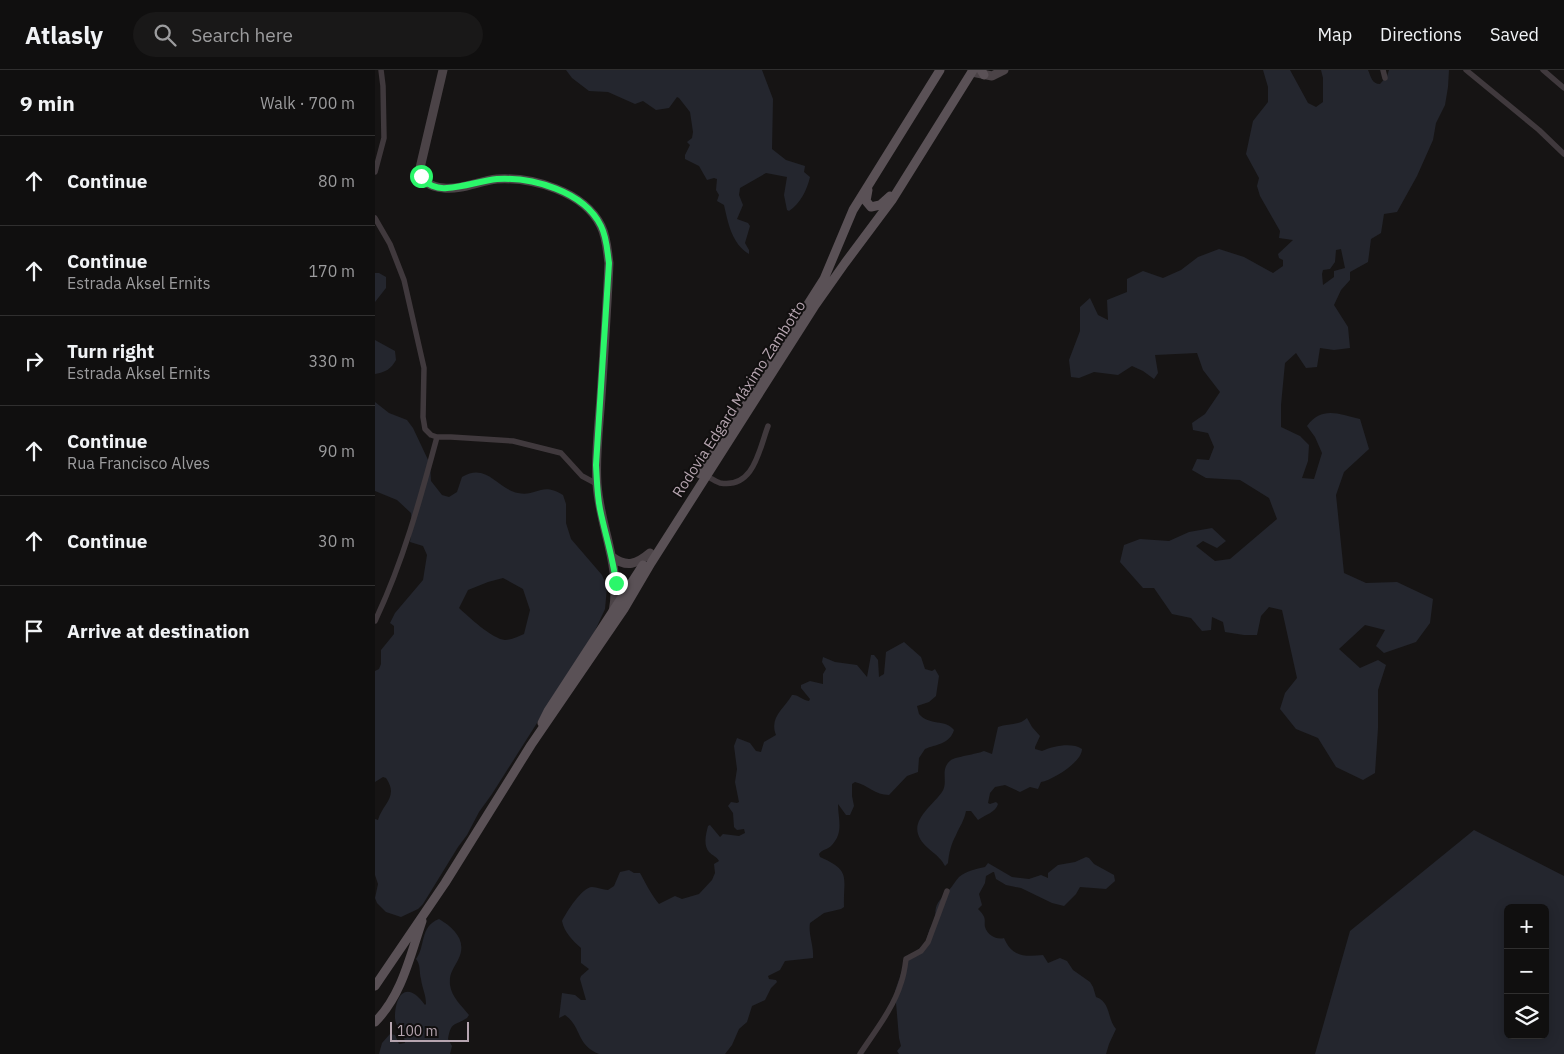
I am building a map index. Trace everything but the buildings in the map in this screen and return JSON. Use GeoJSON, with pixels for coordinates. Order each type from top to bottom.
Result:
{"type":"FeatureCollection","features":[{"type":"Feature","properties":{"kind":"main road","name":"Rodovia Edgard Máximo Zambotto"},"geometry":{"type":"LineString","coordinates":[[531,746],[547,711],[612,614],[824,279],[853,210],[940,70]]}},
{"type":"Feature","properties":{"kind":"main road"},"geometry":{"type":"LineString","coordinates":[[934,79],[945,70]]}},
{"type":"Feature","properties":{"kind":"main road","name":"Rodovia Edgard Máximo Zambotto"},"geometry":{"type":"LineString","coordinates":[[375,986],[445,883],[531,746],[624,609],[651,563],[814,307],[892,200],[967,81],[977,72]]}},
{"type":"Feature","properties":{"kind":"main road"},"geometry":{"type":"LineString","coordinates":[[874,176],[866,198],[867,205],[871,207],[880,205],[902,183]]}},
{"type":"Feature","properties":{"kind":"main road"},"geometry":{"type":"LineString","coordinates":[[375,1022],[387,1010],[395,996],[426,910]]}},
{"type":"Feature","properties":{"kind":"street"},"geometry":{"type":"LineString","coordinates":[[375,172],[385,138],[381,70]]}},
{"type":"Feature","properties":{"kind":"street"},"geometry":{"type":"LineString","coordinates":[[443,70],[420,168],[421,176],[427,184],[443,188],[497,179],[518,179],[557,188],[586,208],[601,225],[604,234],[609,263],[596,465],[599,509],[612,556],[616,596],[612,614]]}},
{"type":"Feature","properties":{"kind":"street"},"geometry":{"type":"LineString","coordinates":[[967,81],[977,72],[995,76],[1004,70]]}},
{"type":"Feature","properties":{"kind":"street"},"geometry":{"type":"LineString","coordinates":[[1383,70],[1385,78]]}},
{"type":"Feature","properties":{"kind":"street"},"geometry":{"type":"LineString","coordinates":[[1466,70],[1539,130],[1564,154]]}},
{"type":"Feature","properties":{"kind":"street"},"geometry":{"type":"LineString","coordinates":[[1543,70],[1564,88]]}},
{"type":"Feature","properties":{"kind":"street"},"geometry":{"type":"LineString","coordinates":[[375,218],[390,244],[404,280],[424,368],[423,418],[425,429],[434,436],[513,441],[561,453],[582,476],[597,484]]}},
{"type":"Feature","properties":{"kind":"street"},"geometry":{"type":"LineString","coordinates":[[706,476],[720,482],[736,482],[751,473],[767,426]]}},
{"type":"Feature","properties":{"kind":"street"},"geometry":{"type":"LineString","coordinates":[[375,621],[389,591],[406,544],[434,436]]}},
{"type":"Feature","properties":{"kind":"street"},"geometry":{"type":"LineString","coordinates":[[612,556],[624,564],[630,564],[640,561],[650,553]]}},
{"type":"Feature","properties":{"kind":"street"},"geometry":{"type":"LineString","coordinates":[[860,1054],[878,1029],[897,992],[906,959],[921,951],[928,942],[947,891]]}},
{"type":"Feature","properties":{"kind":"shaded area"},"geometry":{"type":"Polygon","coordinates":[[[566,70],[762,70],[773,99],[772,149],[786,160],[805,166],[804,172],[810,177],[805,192],[797,205],[789,211],[787,210],[784,195],[787,177],[766,173],[740,188],[739,195],[743,205],[737,219],[748,223],[750,226],[745,243],[749,254],[738,245],[729,226],[724,205],[717,201],[719,195],[716,190],[717,179],[707,180],[699,166],[685,159],[690,145],[687,142],[692,138],[693,132],[690,112],[679,98],[677,97],[669,108],[656,110],[643,101],[635,104],[608,92],[589,91],[572,78],[566,70]]]}},
{"type":"Feature","properties":{"kind":"shaded area"},"geometry":{"type":"Polygon","coordinates":[[[1263,70],[1290,70],[1308,103],[1316,107],[1323,102],[1321,70],[1368,70],[1373,81],[1380,84],[1387,76],[1389,70],[1449,70],[1445,105],[1436,123],[1433,140],[1417,176],[1397,212],[1384,214],[1381,233],[1371,239],[1368,262],[1350,272],[1350,280],[1341,290],[1334,305],[1348,327],[1350,348],[1334,350],[1320,348],[1317,367],[1306,368],[1296,353],[1285,363],[1281,427],[1300,436],[1309,445],[1308,461],[1302,478],[1314,479],[1322,453],[1315,437],[1307,426],[1319,416],[1331,413],[1360,419],[1369,449],[1344,472],[1336,495],[1344,573],[1366,583],[1397,582],[1433,599],[1430,623],[1416,642],[1384,653],[1376,646],[1385,630],[1365,625],[1339,649],[1360,668],[1378,660],[1386,665],[1378,690],[1375,773],[1363,780],[1336,767],[1318,738],[1296,729],[1280,709],[1285,693],[1297,678],[1282,610],[1269,607],[1261,616],[1257,635],[1225,632],[1223,622],[1212,617],[1211,630],[1202,631],[1191,618],[1172,614],[1154,588],[1143,588],[1120,562],[1124,545],[1140,539],[1169,541],[1189,532],[1212,528],[1226,541],[1217,548],[1203,541],[1196,546],[1215,561],[1230,559],[1277,519],[1269,498],[1240,480],[1206,478],[1192,470],[1197,459],[1209,460],[1214,447],[1208,433],[1193,430],[1192,423],[1205,414],[1220,392],[1203,370],[1197,353],[1155,355],[1158,373],[1154,379],[1132,366],[1118,375],[1094,372],[1079,378],[1071,377],[1069,360],[1080,331],[1080,307],[1090,298],[1098,315],[1108,320],[1107,300],[1127,292],[1127,279],[1143,271],[1163,278],[1181,270],[1198,257],[1219,249],[1244,257],[1273,273],[1283,266],[1283,260],[1279,258],[1278,254],[1293,240],[1279,238],[1280,231],[1260,196],[1257,186],[1259,178],[1246,154],[1253,121],[1268,102],[1268,87],[1263,70]],[[1341,249],[1336,250],[1335,262],[1330,269],[1323,270],[1323,285],[1334,277],[1334,271],[1345,268],[1341,249]]]}},
{"type":"Feature","properties":{"kind":"shaded area"},"geometry":{"type":"Polygon","coordinates":[[[375,273],[386,277],[386,288],[375,302],[375,273]]]}},
{"type":"Feature","properties":{"kind":"shaded area"},"geometry":{"type":"Polygon","coordinates":[[[375,340],[395,351],[396,360],[388,370],[375,374],[375,340]]]}},
{"type":"Feature","properties":{"kind":"shaded area"},"geometry":{"type":"Polygon","coordinates":[[[375,402],[389,413],[407,420],[413,428],[430,464],[431,481],[442,495],[449,497],[457,492],[462,477],[471,473],[478,473],[485,474],[504,487],[518,493],[524,494],[549,489],[563,495],[566,504],[566,523],[571,539],[602,575],[607,587],[605,609],[594,633],[479,812],[467,835],[423,904],[418,909],[401,917],[386,912],[377,903],[375,898],[378,884],[375,875],[375,819],[378,820],[389,800],[391,790],[386,778],[383,777],[375,782],[375,671],[379,669],[381,664],[381,650],[394,634],[394,626],[390,623],[395,613],[423,580],[427,555],[423,546],[410,542],[411,513],[397,500],[375,491],[375,402]],[[503,578],[488,582],[468,590],[459,608],[494,636],[505,640],[512,639],[524,634],[530,610],[523,589],[503,578]]]}},
{"type":"Feature","properties":{"kind":"shaded area"},"geometry":{"type":"Polygon","coordinates":[[[904,642],[921,657],[925,669],[932,671],[935,669],[939,676],[936,696],[929,702],[917,706],[919,714],[923,718],[947,725],[954,730],[946,741],[925,749],[919,758],[918,772],[907,776],[889,795],[884,795],[855,782],[852,784],[854,806],[850,815],[846,815],[838,804],[838,835],[830,847],[819,854],[820,857],[837,866],[844,876],[844,907],[824,913],[810,923],[813,958],[785,961],[780,970],[768,976],[769,979],[776,980],[777,982],[771,988],[765,1000],[752,1006],[747,1022],[739,1029],[732,1045],[725,1054],[599,1054],[586,1046],[570,1020],[565,1015],[559,1018],[562,993],[575,995],[581,1000],[586,1000],[580,979],[589,969],[581,963],[581,948],[567,933],[562,921],[575,901],[588,888],[594,887],[608,890],[614,886],[620,872],[629,870],[634,873],[640,873],[659,904],[675,896],[682,899],[699,894],[712,880],[715,873],[714,864],[719,861],[709,852],[706,846],[705,839],[708,826],[710,825],[720,837],[723,834],[739,836],[745,833],[744,829],[737,830],[734,827],[733,813],[728,806],[731,802],[739,802],[735,782],[737,769],[734,746],[737,738],[750,743],[756,751],[761,752],[764,742],[776,735],[774,723],[776,718],[792,695],[809,701],[810,699],[801,688],[801,685],[810,681],[823,684],[823,674],[826,669],[822,662],[823,657],[835,662],[857,665],[867,677],[871,655],[874,655],[878,660],[879,677],[884,674],[886,652],[904,642]]]}},
{"type":"Feature","properties":{"kind":"shaded area"},"geometry":{"type":"Polygon","coordinates":[[[1027,718],[1040,736],[1035,749],[1042,751],[1068,745],[1082,749],[1081,754],[1066,770],[1041,782],[1038,789],[1030,787],[1020,792],[1005,785],[995,787],[990,793],[988,803],[996,802],[998,804],[997,807],[978,820],[971,811],[966,811],[954,838],[948,863],[945,866],[923,844],[917,828],[921,817],[944,788],[947,764],[953,759],[984,751],[992,754],[998,727],[1021,722],[1027,718]]]}},
{"type":"Feature","properties":{"kind":"shaded area"},"geometry":{"type":"Polygon","coordinates":[[[1474,830],[1564,876],[1564,1054],[1315,1054],[1350,931],[1474,830]]]}},
{"type":"Feature","properties":{"kind":"shaded area"},"geometry":{"type":"Polygon","coordinates":[[[1086,857],[1094,864],[1114,875],[1115,881],[1106,889],[1080,887],[1064,906],[1052,903],[1021,888],[1006,885],[996,879],[993,872],[986,876],[985,883],[979,894],[982,905],[978,909],[984,916],[985,927],[988,933],[996,938],[1004,938],[1015,952],[1025,956],[1043,955],[1048,963],[1060,958],[1067,961],[1073,970],[1090,982],[1096,997],[1101,999],[1107,1007],[1116,1029],[1106,1054],[899,1054],[897,1051],[901,1046],[895,991],[906,959],[925,944],[930,928],[936,925],[935,913],[937,905],[959,877],[975,869],[985,867],[988,863],[1012,877],[1029,879],[1041,875],[1048,878],[1048,873],[1058,865],[1075,862],[1086,857]]]}},
{"type":"Feature","properties":{"kind":"shaded area"},"geometry":{"type":"Polygon","coordinates":[[[439,919],[454,931],[460,941],[461,953],[451,974],[450,985],[455,998],[469,1015],[451,1029],[448,1039],[452,1046],[450,1054],[379,1054],[382,1043],[390,1034],[395,1035],[399,1044],[405,1043],[395,1018],[397,1002],[403,993],[413,993],[426,1004],[418,961],[416,959],[428,927],[439,919]]]}},
{"type":"Feature","properties":{"kind":"route"},"geometry":{"type":"LineString","coordinates":[[421,176],[427,184],[443,188],[497,179],[518,179],[557,188],[586,208],[601,225],[607,242],[609,263],[596,465],[599,509],[612,556],[616,583]]}}]}
